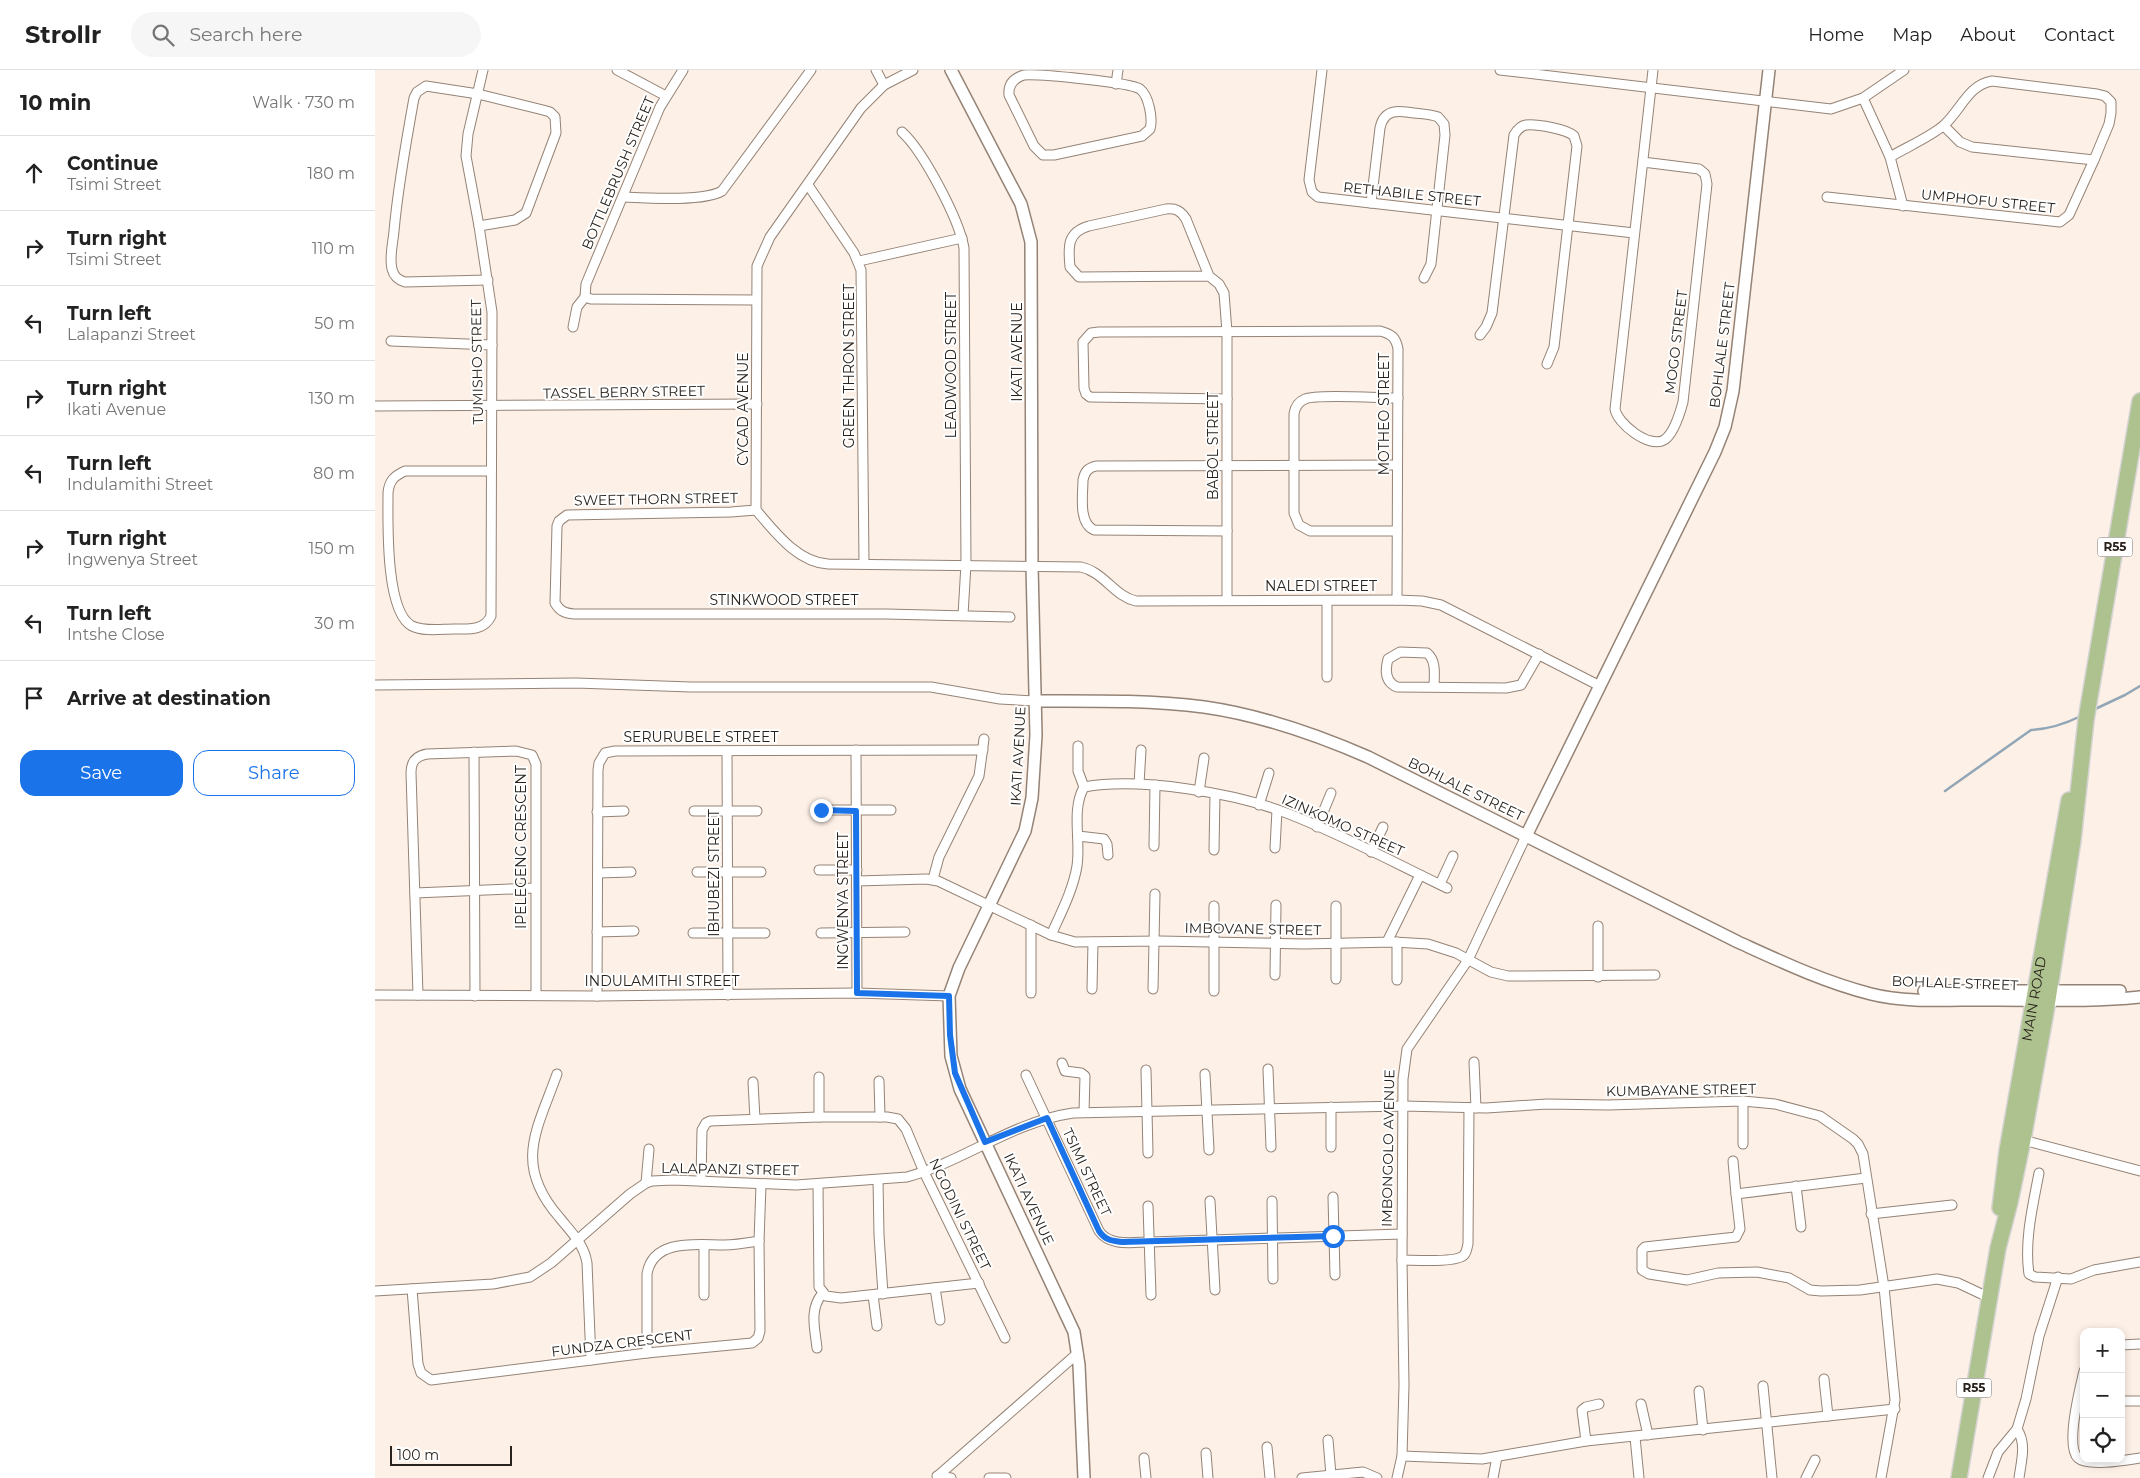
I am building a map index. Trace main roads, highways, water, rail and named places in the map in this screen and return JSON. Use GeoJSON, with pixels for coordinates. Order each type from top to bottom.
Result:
{"type":"FeatureCollection","features":[{"type":"Feature","properties":{"kind":"main road","name":"MAIN ROAD"},"geometry":{"type":"LineString","coordinates":[[1998,1248],[1998,1225],[2007,1151],[2073,840],[2086,720],[2140,401]]}},
{"type":"Feature","properties":{"kind":"main road","name":"MAIN ROAD"},"geometry":{"type":"LineString","coordinates":[[1959,1478],[1998,1248],[2011,1202],[2023,1140],[2041,996]]}},
{"type":"Feature","properties":{"kind":"waterway"},"geometry":{"type":"LineString","coordinates":[[2093,710],[2140,686]]}},
{"type":"Feature","properties":{"kind":"waterway"},"geometry":{"type":"LineString","coordinates":[[1945,791],[2031,730],[2057,726],[2081,716]]}}]}
